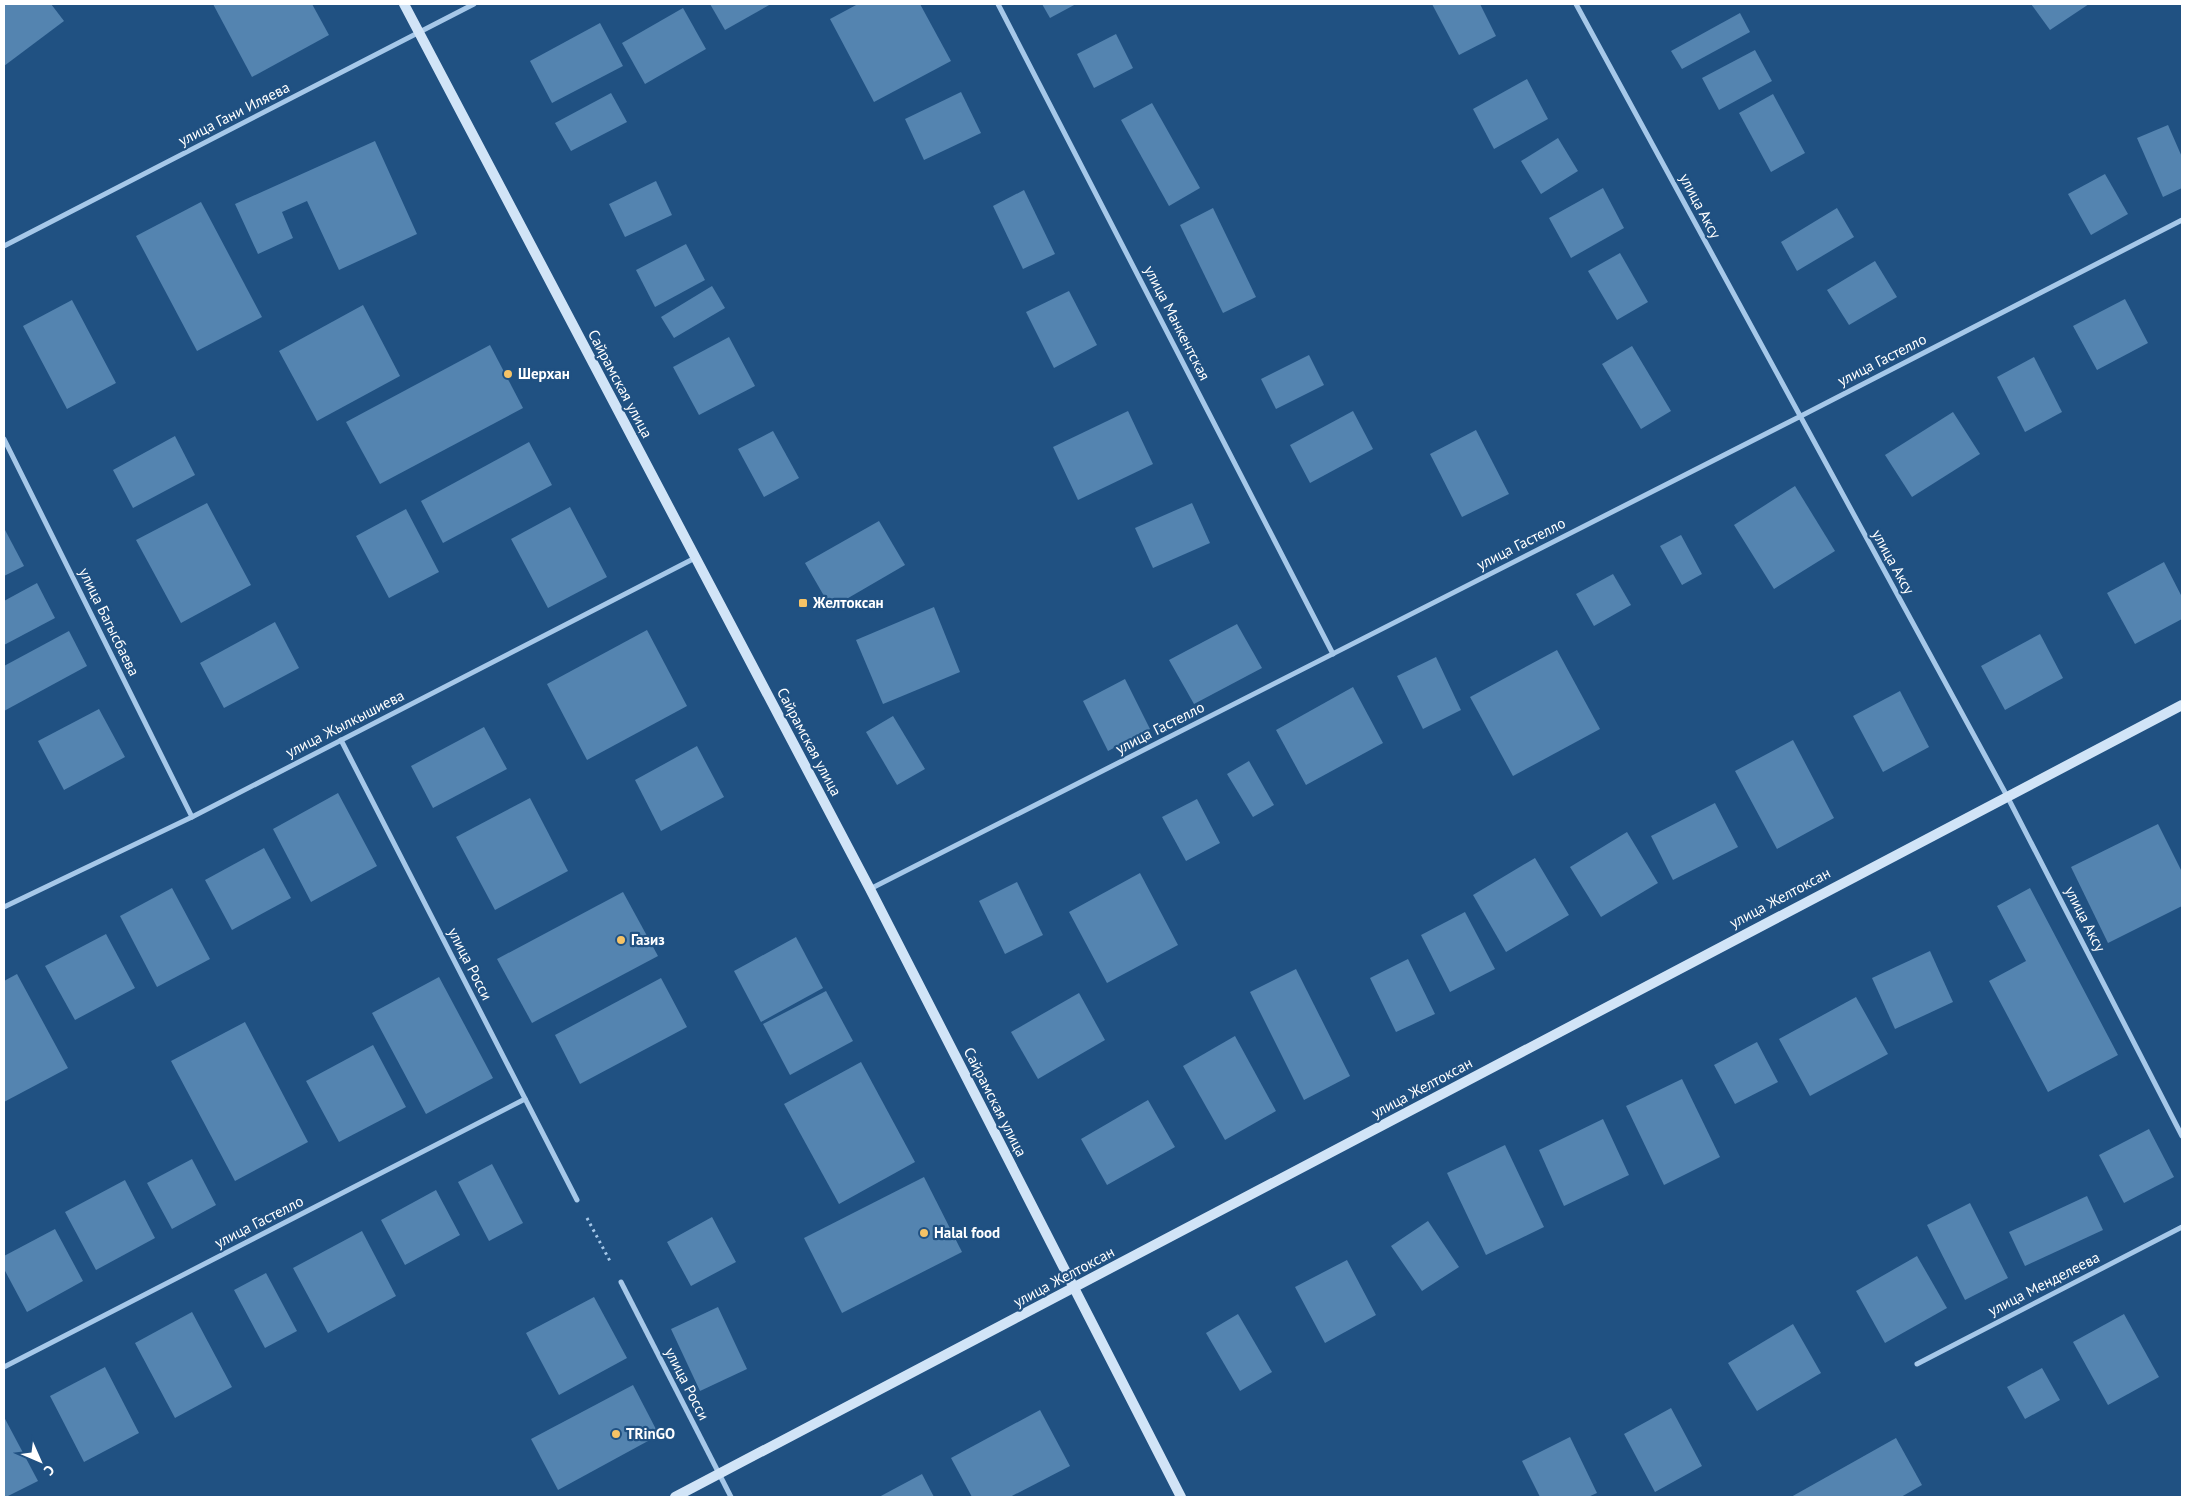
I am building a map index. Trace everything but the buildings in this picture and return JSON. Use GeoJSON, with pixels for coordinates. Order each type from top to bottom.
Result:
{"type":"FeatureCollection","features":[{"type":"Feature","properties":{"kind":"main road","name":"Сайрамская улица"},"geometry":{"type":"LineString","coordinates":[[404,4],[694,558],[870,889],[1181,1497]]}},
{"type":"Feature","properties":{"kind":"main road","name":"улица Желтоксан"},"geometry":{"type":"LineString","coordinates":[[675,1497],[2182,705]]}},
{"type":"Feature","properties":{"kind":"street","name":"улица Гани Иляева"},"geometry":{"type":"LineString","coordinates":[[4,246],[474,4]]}},
{"type":"Feature","properties":{"kind":"street","name":"улица Манкентская"},"geometry":{"type":"LineString","coordinates":[[998,4],[1333,654]]}},
{"type":"Feature","properties":{"kind":"street","name":"улица Аксу"},"geometry":{"type":"LineString","coordinates":[[1576,4],[1799,417],[2007,796],[2182,1136]]}},
{"type":"Feature","properties":{"kind":"street","name":"улица Гастелло"},"geometry":{"type":"LineString","coordinates":[[870,889],[1799,417],[2182,220]]}},
{"type":"Feature","properties":{"kind":"street","name":"улица Багысбаева"},"geometry":{"type":"LineString","coordinates":[[4,439],[192,817]]}},
{"type":"Feature","properties":{"kind":"street","name":"улица Жылкышиева"},"geometry":{"type":"LineString","coordinates":[[4,907],[192,817],[694,558]]}},
{"type":"Feature","properties":{"kind":"street","name":"улица Росси"},"geometry":{"type":"LineString","coordinates":[[341,740],[577,1200]]}},
{"type":"Feature","properties":{"kind":"street","name":"улица Гастелло"},"geometry":{"type":"LineString","coordinates":[[4,1367],[525,1099]]}},
{"type":"Feature","properties":{"kind":"street","name":"улица Менделеева"},"geometry":{"type":"LineString","coordinates":[[1917,1364],[2182,1227]]}},
{"type":"Feature","properties":{"kind":"street","name":"улица Росси"},"geometry":{"type":"LineString","coordinates":[[620,1282],[731,1497]]}},
{"type":"Feature","properties":{"kind":"path"},"geometry":{"type":"LineString","coordinates":[[577,1200],[620,1282]]}},
{"type":"Feature","properties":{"kind":"place","name":"Шерхан"},"geometry":{"type":"Point","coordinates":[508,374]}},
{"type":"Feature","properties":{"kind":"place","name":"Желтоксан"},"geometry":{"type":"Point","coordinates":[803,603]}},
{"type":"Feature","properties":{"kind":"place","name":"Газиз"},"geometry":{"type":"Point","coordinates":[621,940]}},
{"type":"Feature","properties":{"kind":"place","name":"Halal food"},"geometry":{"type":"Point","coordinates":[924,1233]}},
{"type":"Feature","properties":{"kind":"place","name":"TRinGO"},"geometry":{"type":"Point","coordinates":[616,1434]}}]}
